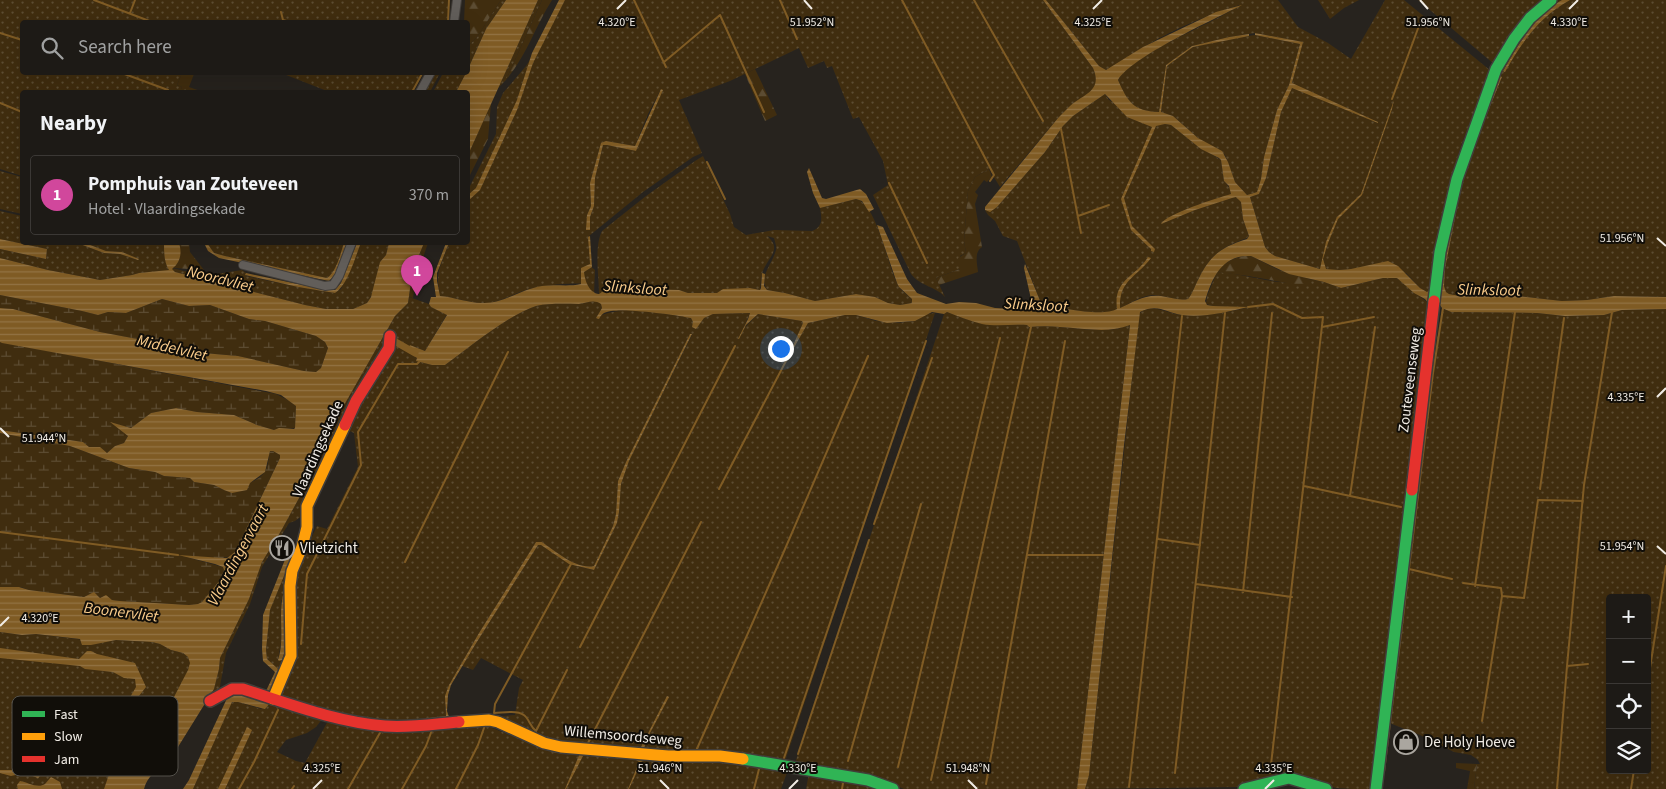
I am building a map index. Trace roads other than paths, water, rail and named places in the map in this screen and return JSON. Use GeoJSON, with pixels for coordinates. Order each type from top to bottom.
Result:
{"type":"FeatureCollection","features":[{"type":"Feature","properties":{"kind":"street"},"geometry":{"type":"LineString","coordinates":[[454,20],[457,0]]}},
{"type":"Feature","properties":{"kind":"street","name":"Zouteveenseweg"},"geometry":{"type":"LineString","coordinates":[[1376,789],[1440,252],[1457,179],[1496,69],[1514,39],[1530,18],[1551,0]]}},
{"type":"Feature","properties":{"kind":"street"},"geometry":{"type":"LineString","coordinates":[[421,90],[429,75]]}},
{"type":"Feature","properties":{"kind":"street"},"geometry":{"type":"LineString","coordinates":[[242,266],[325,286],[333,285],[339,276],[351,245]]}},
{"type":"Feature","properties":{"kind":"street","name":"Vlaardingsekade"},"geometry":{"type":"LineString","coordinates":[[273,699],[291,656],[290,586],[292,571],[302,547],[307,527],[307,506],[356,401],[389,348],[390,336]]}},
{"type":"Feature","properties":{"kind":"street","name":"Willemsoordseweg"},"geometry":{"type":"LineString","coordinates":[[210,701],[232,689],[243,689],[328,715],[369,725],[400,727],[488,720],[498,722],[544,743],[561,747],[668,756],[739,758],[868,780],[884,784],[893,789]]}},
{"type":"Feature","properties":{"kind":"street"},"geometry":{"type":"LineString","coordinates":[[1244,789],[1289,778],[1326,789]]}},
{"type":"Feature","properties":{"kind":"water"},"geometry":{"type":"Polygon","coordinates":[[[506,0],[538,0],[470,151],[470,90],[457,90],[465,75],[470,75],[470,65],[486,29],[506,0]]]}},
{"type":"Feature","properties":{"kind":"water"},"geometry":{"type":"Polygon","coordinates":[[[559,0],[565,0],[533,63],[517,110],[480,190],[470,199],[470,193],[476,188],[517,100],[532,53],[559,0]]]}},
{"type":"Feature","properties":{"kind":"water"},"geometry":{"type":"Polygon","coordinates":[[[1043,0],[1046,0],[1099,66],[1106,70],[1143,47],[1216,12],[1242,5],[1156,50],[1126,71],[1118,80],[1132,104],[1143,110],[1159,112],[1166,65],[1192,46],[1249,34],[1249,36],[1193,47],[1167,66],[1161,112],[1173,116],[1198,138],[1222,151],[1235,182],[1247,195],[1257,192],[1277,110],[1289,85],[1300,44],[1255,35],[1255,33],[1303,42],[1292,83],[1378,122],[1292,88],[1281,112],[1266,178],[1259,194],[1250,197],[1265,247],[1269,252],[1275,256],[1320,269],[1326,242],[1337,217],[1361,194],[1394,100],[1362,195],[1338,219],[1323,259],[1326,269],[1339,270],[1388,261],[1398,266],[1420,288],[1427,292],[1430,290],[1431,295],[1443,268],[1462,177],[1500,76],[1502,77],[1463,177],[1445,269],[1444,286],[1446,292],[1460,296],[1509,295],[1562,301],[1614,296],[1666,297],[1666,309],[1622,310],[1604,315],[1565,316],[1537,313],[1451,312],[1442,308],[1438,302],[1428,303],[1397,278],[1383,278],[1341,288],[1289,274],[1251,256],[1241,256],[1226,263],[1220,269],[1211,284],[1205,301],[1207,305],[1213,306],[1248,307],[1224,313],[1198,316],[1176,314],[1157,308],[1146,309],[1140,312],[1089,775],[1085,789],[1077,789],[1130,325],[1104,330],[1052,326],[993,325],[978,323],[947,312],[944,314],[932,312],[915,321],[887,323],[856,315],[845,315],[808,323],[791,353],[803,323],[802,321],[758,314],[746,325],[738,339],[750,313],[713,314],[704,318],[696,329],[692,327],[693,322],[691,318],[646,312],[610,311],[601,315],[599,319],[596,318],[602,308],[601,304],[593,302],[541,305],[525,310],[501,324],[445,365],[432,365],[416,361],[417,358],[407,351],[410,345],[425,351],[447,315],[431,307],[429,304],[431,297],[436,297],[433,277],[445,245],[448,245],[437,273],[440,296],[477,303],[490,303],[542,286],[581,284],[581,268],[590,264],[588,237],[590,236],[592,267],[584,272],[590,289],[599,294],[607,289],[623,288],[679,290],[688,293],[717,293],[723,289],[750,288],[760,290],[762,273],[765,274],[764,286],[767,290],[815,301],[856,294],[875,297],[888,303],[900,305],[912,303],[912,299],[897,283],[877,225],[883,227],[907,279],[917,293],[946,304],[959,302],[976,303],[995,308],[1031,310],[1033,308],[1024,268],[1025,264],[1041,303],[1082,311],[1111,311],[1117,309],[1118,291],[1122,285],[1148,257],[1151,258],[1125,285],[1120,299],[1120,308],[1150,296],[1181,300],[1188,299],[1203,270],[1213,257],[1218,252],[1247,239],[1249,236],[1243,219],[1241,202],[1236,197],[1232,198],[1161,224],[1182,211],[1231,194],[1229,186],[1224,181],[1221,160],[1219,158],[1201,149],[1171,125],[1156,126],[1124,198],[1132,226],[1155,249],[1154,252],[1151,251],[1131,230],[1121,199],[1152,127],[1127,117],[1105,94],[1073,116],[1063,126],[1045,152],[997,207],[990,212],[985,210],[985,207],[1058,118],[1094,87],[1096,82],[1093,68],[1043,0]]]}},
{"type":"Feature","properties":{"kind":"water"},"geometry":{"type":"Polygon","coordinates":[[[1562,0],[1570,0],[1540,22],[1518,50],[1505,72],[1503,71],[1535,22],[1562,0]]]}},
{"type":"Feature","properties":{"kind":"water"},"geometry":{"type":"Polygon","coordinates":[[[661,89],[663,90],[636,151],[603,145],[595,178],[594,206],[590,217],[590,230],[586,230],[587,215],[591,206],[590,183],[601,143],[606,141],[635,146],[661,89]]]}},
{"type":"Feature","properties":{"kind":"water"},"geometry":{"type":"Polygon","coordinates":[[[809,168],[822,198],[826,199],[860,189],[866,194],[874,209],[869,212],[862,201],[856,199],[820,208],[807,172],[809,168]]]}},
{"type":"Feature","properties":{"kind":"water"},"geometry":{"type":"Polygon","coordinates":[[[0,239],[20,243],[20,245],[47,249],[46,259],[0,249],[0,239]]]}},
{"type":"Feature","properties":{"kind":"water"},"geometry":{"type":"Polygon","coordinates":[[[82,245],[90,245],[106,251],[122,252],[139,259],[120,254],[104,253],[82,245]]]}},
{"type":"Feature","properties":{"kind":"water"},"geometry":{"type":"Polygon","coordinates":[[[164,245],[179,245],[180,257],[172,269],[175,272],[305,305],[326,309],[353,309],[367,303],[371,297],[380,262],[386,255],[388,245],[423,245],[415,265],[408,303],[395,316],[343,407],[304,489],[262,562],[249,599],[220,658],[214,689],[178,747],[178,696],[175,696],[190,663],[188,657],[183,653],[152,642],[116,640],[82,645],[80,639],[0,632],[0,587],[19,587],[84,597],[94,592],[100,598],[106,595],[112,600],[120,601],[189,605],[202,602],[220,580],[224,570],[223,567],[178,555],[227,558],[235,552],[280,455],[270,451],[265,472],[250,483],[247,490],[232,493],[214,485],[194,482],[190,478],[164,476],[155,472],[129,468],[70,446],[0,433],[0,430],[83,442],[89,447],[100,447],[107,453],[115,446],[124,443],[128,436],[110,422],[131,428],[151,413],[176,408],[234,415],[274,430],[279,428],[295,428],[296,406],[281,395],[0,342],[0,308],[13,309],[100,332],[203,353],[238,356],[304,371],[316,372],[321,368],[328,348],[325,342],[316,336],[265,321],[249,319],[210,305],[189,306],[162,299],[126,313],[108,312],[98,315],[0,295],[0,258],[100,280],[169,270],[164,254],[164,245]]]}},
{"type":"Feature","properties":{"kind":"water"},"geometry":{"type":"Polygon","coordinates":[[[205,245],[208,245],[214,253],[225,256],[327,278],[336,267],[343,245],[347,245],[339,268],[329,281],[219,258],[208,251],[205,245]]]}},
{"type":"Feature","properties":{"kind":"water"},"geometry":{"type":"Polygon","coordinates":[[[356,245],[360,245],[344,284],[335,293],[245,275],[246,273],[335,290],[341,283],[356,245]]]}},
{"type":"Feature","properties":{"kind":"water"},"geometry":{"type":"Polygon","coordinates":[[[690,334],[692,334],[629,461],[621,484],[617,523],[594,570],[569,564],[541,545],[538,545],[451,685],[447,711],[449,717],[482,715],[428,720],[428,718],[446,716],[445,696],[449,685],[536,542],[542,542],[574,563],[594,566],[613,526],[616,514],[618,481],[690,334]]]}},
{"type":"Feature","properties":{"kind":"water"},"geometry":{"type":"Polygon","coordinates":[[[290,547],[295,549],[270,610],[266,650],[267,659],[279,672],[269,692],[266,691],[275,672],[263,661],[263,615],[290,547]]]}},
{"type":"Feature","properties":{"kind":"water"},"geometry":{"type":"Polygon","coordinates":[[[283,595],[285,595],[285,650],[282,660],[279,661],[278,660],[281,644],[283,595]]]}},
{"type":"Feature","properties":{"kind":"water"},"geometry":{"type":"Polygon","coordinates":[[[0,648],[79,659],[87,651],[91,651],[135,663],[146,687],[139,696],[131,696],[136,687],[135,679],[124,678],[113,672],[85,669],[80,666],[0,658],[0,648]]]}},
{"type":"Feature","properties":{"kind":"water"},"geometry":{"type":"Polygon","coordinates":[[[242,693],[270,703],[265,709],[232,702],[193,789],[183,789],[229,694],[242,693]]]}},
{"type":"Feature","properties":{"kind":"water"},"geometry":{"type":"Polygon","coordinates":[[[667,696],[669,697],[644,748],[639,751],[667,696]]]}},
{"type":"Feature","properties":{"kind":"water"},"geometry":{"type":"Polygon","coordinates":[[[247,727],[252,730],[225,789],[218,789],[247,727]]]}},
{"type":"Feature","properties":{"kind":"water"},"geometry":{"type":"Polygon","coordinates":[[[507,731],[537,745],[648,758],[648,760],[642,761],[628,789],[639,762],[608,756],[583,756],[565,789],[580,753],[556,753],[538,747],[507,731]]]}},
{"type":"Feature","properties":{"kind":"water"},"geometry":{"type":"Polygon","coordinates":[[[0,770],[12,770],[12,776],[0,773],[0,770]]]}},
{"type":"Feature","properties":{"kind":"water"},"geometry":{"type":"Polygon","coordinates":[[[108,776],[151,776],[144,789],[104,789],[108,776]]]}},
{"type":"Feature","properties":{"kind":"water"},"geometry":{"type":"Polygon","coordinates":[[[51,777],[60,782],[62,789],[18,789],[17,785],[20,781],[39,786],[45,784],[51,777]]]}},
{"type":"Feature","properties":{"kind":"waterway"},"geometry":{"type":"LineString","coordinates":[[94,0],[147,20]]}},
{"type":"Feature","properties":{"kind":"waterway"},"geometry":{"type":"LineString","coordinates":[[130,13],[135,0]]}},
{"type":"Feature","properties":{"kind":"waterway"},"geometry":{"type":"LineString","coordinates":[[448,20],[449,0]]}},
{"type":"Feature","properties":{"kind":"waterway"},"geometry":{"type":"LineString","coordinates":[[634,0],[666,67]]}},
{"type":"Feature","properties":{"kind":"waterway"},"geometry":{"type":"LineString","coordinates":[[780,0],[797,39]]}},
{"type":"Feature","properties":{"kind":"waterway"},"geometry":{"type":"LineString","coordinates":[[902,0],[994,175],[990,181]]}},
{"type":"Feature","properties":{"kind":"waterway"},"geometry":{"type":"LineString","coordinates":[[974,0],[1043,121]]}},
{"type":"Feature","properties":{"kind":"waterway"},"geometry":{"type":"LineString","coordinates":[[281,12],[283,20]]}},
{"type":"Feature","properties":{"kind":"waterway"},"geometry":{"type":"LineString","coordinates":[[664,62],[720,15],[764,112]]}},
{"type":"Feature","properties":{"kind":"waterway"},"geometry":{"type":"LineString","coordinates":[[1511,34],[1520,22]]}},
{"type":"Feature","properties":{"kind":"waterway"},"geometry":{"type":"LineString","coordinates":[[1392,99],[1420,23]]}},
{"type":"Feature","properties":{"kind":"waterway"},"geometry":{"type":"LineString","coordinates":[[0,33],[20,39]]}},
{"type":"Feature","properties":{"kind":"waterway"},"geometry":{"type":"LineString","coordinates":[[127,75],[168,90]]}},
{"type":"Feature","properties":{"kind":"waterway"},"geometry":{"type":"LineString","coordinates":[[413,90],[421,75]]}},
{"type":"Feature","properties":{"kind":"waterway"},"geometry":{"type":"LineString","coordinates":[[0,103],[20,111]]}},
{"type":"Feature","properties":{"kind":"waterway"},"geometry":{"type":"LineString","coordinates":[[1061,129],[1081,233]]}},
{"type":"Feature","properties":{"kind":"waterway"},"geometry":{"type":"LineString","coordinates":[[707,162],[725,199]]}},
{"type":"Feature","properties":{"kind":"waterway"},"geometry":{"type":"LineString","coordinates":[[889,183],[927,263]]}},
{"type":"Feature","properties":{"kind":"waterway"},"geometry":{"type":"LineString","coordinates":[[1078,216],[1109,205]]}},
{"type":"Feature","properties":{"kind":"waterway"},"geometry":{"type":"LineString","coordinates":[[1248,307],[1273,304],[1302,318],[1323,317],[1270,773]]}},
{"type":"Feature","properties":{"kind":"waterway"},"geometry":{"type":"LineString","coordinates":[[1384,772],[1433,373],[1443,308]]}},
{"type":"Feature","properties":{"kind":"waterway"},"geometry":{"type":"LineString","coordinates":[[1475,586],[1515,312]]}},
{"type":"Feature","properties":{"kind":"waterway"},"geometry":{"type":"LineString","coordinates":[[1557,789],[1584,485],[1612,312]]}},
{"type":"Feature","properties":{"kind":"waterway"},"geometry":{"type":"LineString","coordinates":[[1175,773],[1225,313]]}},
{"type":"Feature","properties":{"kind":"waterway"},"geometry":{"type":"LineString","coordinates":[[1243,592],[1272,313]]}},
{"type":"Feature","properties":{"kind":"waterway"},"geometry":{"type":"LineString","coordinates":[[1129,787],[1182,316]]}},
{"type":"Feature","properties":{"kind":"waterway"},"geometry":{"type":"LineString","coordinates":[[1322,327],[1374,317]]}},
{"type":"Feature","properties":{"kind":"waterway"},"geometry":{"type":"LineString","coordinates":[[1540,489],[1564,318]]}},
{"type":"Feature","properties":{"kind":"waterway"},"geometry":{"type":"LineString","coordinates":[[931,780],[1031,327]]}},
{"type":"Feature","properties":{"kind":"waterway"},"geometry":{"type":"LineString","coordinates":[[1350,496],[1375,327]]}},
{"type":"Feature","properties":{"kind":"waterway","name":"Slinksloot"},"geometry":{"type":"LineString","coordinates":[[387,337],[415,353]]}},
{"type":"Feature","properties":{"kind":"waterway"},"geometry":{"type":"LineString","coordinates":[[898,767],[1000,338]]}},
{"type":"Feature","properties":{"kind":"waterway"},"geometry":{"type":"LineString","coordinates":[[784,758],[926,341]]}},
{"type":"Feature","properties":{"kind":"waterway"},"geometry":{"type":"LineString","coordinates":[[986,784],[1065,341]]}},
{"type":"Feature","properties":{"kind":"waterway"},"geometry":{"type":"LineString","coordinates":[[580,647],[735,346]]}},
{"type":"Feature","properties":{"kind":"waterway"},"geometry":{"type":"LineString","coordinates":[[405,562],[508,352]]}},
{"type":"Feature","properties":{"kind":"waterway"},"geometry":{"type":"LineString","coordinates":[[696,751],[868,356]]}},
{"type":"Feature","properties":{"kind":"waterway"},"geometry":{"type":"LineString","coordinates":[[874,524],[932,358]]}},
{"type":"Feature","properties":{"kind":"waterway"},"geometry":{"type":"LineString","coordinates":[[719,489],[787,359]]}},
{"type":"Feature","properties":{"kind":"waterway"},"geometry":{"type":"LineString","coordinates":[[301,644],[307,574],[361,465],[358,432],[398,364],[417,364],[419,362]]}},
{"type":"Feature","properties":{"kind":"waterway"},"geometry":{"type":"LineString","coordinates":[[1304,486],[1401,507]]}},
{"type":"Feature","properties":{"kind":"waterway"},"geometry":{"type":"LineString","coordinates":[[1463,583],[1501,588],[1502,596],[1524,598],[1538,500],[1583,501]]}},
{"type":"Feature","properties":{"kind":"waterway"},"geometry":{"type":"LineString","coordinates":[[848,761],[921,504]]}},
{"type":"Feature","properties":{"kind":"waterway"},"geometry":{"type":"LineString","coordinates":[[588,743],[701,522]]}},
{"type":"Feature","properties":{"kind":"waterway"},"geometry":{"type":"LineString","coordinates":[[0,532],[178,555]]}},
{"type":"Feature","properties":{"kind":"waterway"},"geometry":{"type":"LineString","coordinates":[[1158,539],[1200,545]]}},
{"type":"Feature","properties":{"kind":"waterway"},"geometry":{"type":"LineString","coordinates":[[798,754],[869,540]]}},
{"type":"Feature","properties":{"kind":"waterway"},"geometry":{"type":"LineString","coordinates":[[1027,555],[1103,555]]}},
{"type":"Feature","properties":{"kind":"waterway"},"geometry":{"type":"LineString","coordinates":[[567,670],[536,731],[526,717],[520,713],[494,713],[495,704],[571,564]]}},
{"type":"Feature","properties":{"kind":"waterway"},"geometry":{"type":"LineString","coordinates":[[1647,684],[1666,566]]}},
{"type":"Feature","properties":{"kind":"waterway"},"geometry":{"type":"LineString","coordinates":[[1409,569],[1452,579]]}},
{"type":"Feature","properties":{"kind":"waterway"},"geometry":{"type":"LineString","coordinates":[[1196,584],[1292,597]]}},
{"type":"Feature","properties":{"kind":"waterway"},"geometry":{"type":"LineString","coordinates":[[1482,721],[1502,596]]}},
{"type":"Feature","properties":{"kind":"waterway"},"geometry":{"type":"LineString","coordinates":[[1567,666],[1588,664]]}},
{"type":"Feature","properties":{"kind":"waterway"},"geometry":{"type":"LineString","coordinates":[[239,789],[278,710]]}},
{"type":"Feature","properties":{"kind":"waterway"},"geometry":{"type":"LineString","coordinates":[[456,789],[478,745],[485,725]]}},
{"type":"Feature","properties":{"kind":"waterway"},"geometry":{"type":"LineString","coordinates":[[402,789],[426,746],[432,730]]}},
{"type":"Feature","properties":{"kind":"waterway"},"geometry":{"type":"LineString","coordinates":[[348,789],[381,731]]}},
{"type":"Feature","properties":{"kind":"waterway"},"geometry":{"type":"LineString","coordinates":[[754,789],[759,769]]}},
{"type":"Feature","properties":{"kind":"waterway"},"geometry":{"type":"LineString","coordinates":[[1631,789],[1633,774]]}},
{"type":"Feature","properties":{"kind":"waterway"},"geometry":{"type":"LineString","coordinates":[[842,789],[843,783]]}},
{"type":"Feature","properties":{"kind":"place","name":"Pomphuis van Zouteveen"},"geometry":{"type":"Point","coordinates":[417,296]}},
{"type":"Feature","properties":{"kind":"place","name":"Vlietzicht"},"geometry":{"type":"Point","coordinates":[282,548]}},
{"type":"Feature","properties":{"kind":"place","name":"De Holy Hoeve"},"geometry":{"type":"Point","coordinates":[1406,742]}},
{"type":"Feature","properties":{"kind":"water label","name":"Noordvliet"},"geometry":{"type":"Point","coordinates":[220,279]}},
{"type":"Feature","properties":{"kind":"water label","name":"Middelvliet"},"geometry":{"type":"Point","coordinates":[172,348]}},
{"type":"Feature","properties":{"kind":"water label","name":"Vlaardingervaart"},"geometry":{"type":"Point","coordinates":[238,555]}},
{"type":"Feature","properties":{"kind":"water label","name":"Boonervliet"},"geometry":{"type":"Point","coordinates":[121,612]}}]}
